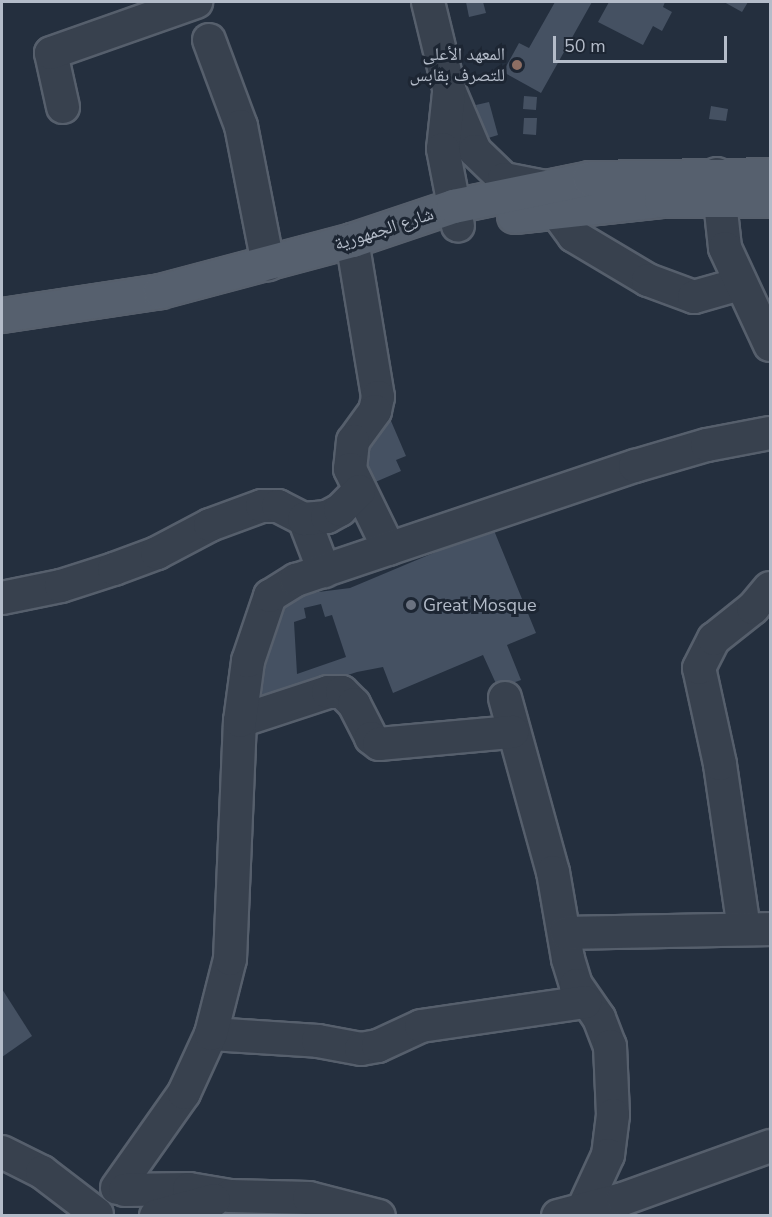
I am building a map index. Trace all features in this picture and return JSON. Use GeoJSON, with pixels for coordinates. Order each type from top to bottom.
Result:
{"type":"FeatureCollection","features":[{"type":"Feature","properties":{"kind":"main road","name":"شارع الجمهورية"},"geometry":{"type":"LineString","coordinates":[[718,187],[771,175]]}},
{"type":"Feature","properties":{"kind":"main road","name":"شارع الجمهورية"},"geometry":{"type":"LineString","coordinates":[[2,332],[144,313],[354,250],[455,216],[553,199],[601,177],[718,187],[771,200]]}},
{"type":"Feature","properties":{"kind":"main road","name":"شارع الجمهورية"},"geometry":{"type":"LineString","coordinates":[[2,315],[160,291],[268,264],[354,250]]}},
{"type":"Feature","properties":{"kind":"street"},"geometry":{"type":"LineString","coordinates":[[63,107],[51,53],[196,2]]}},
{"type":"Feature","properties":{"kind":"street"},"geometry":{"type":"LineString","coordinates":[[428,2],[450,92],[474,151],[504,179],[553,199],[574,236],[592,250],[676,292],[694,297],[740,285]]}},
{"type":"Feature","properties":{"kind":"street"},"geometry":{"type":"LineString","coordinates":[[209,40],[241,126],[268,264]]}},
{"type":"Feature","properties":{"kind":"street"},"geometry":{"type":"LineString","coordinates":[[450,92],[443,149],[455,216]]}},
{"type":"Feature","properties":{"kind":"street"},"geometry":{"type":"LineString","coordinates":[[718,187],[725,248],[740,285],[771,345]]}},
{"type":"Feature","properties":{"kind":"street"},"geometry":{"type":"LineString","coordinates":[[354,250],[378,397],[375,411],[353,441],[350,469],[389,549]]}},
{"type":"Feature","properties":{"kind":"street"},"geometry":{"type":"LineString","coordinates":[[113,1202],[184,1093],[211,1034],[230,958],[240,722],[248,661],[270,596],[280,586],[635,466],[707,445],[771,433]]}},
{"type":"Feature","properties":{"kind":"street"},"geometry":{"type":"LineString","coordinates":[[2,598],[61,586],[114,569],[157,553],[210,525],[262,506],[278,506],[304,519],[316,520],[340,510],[359,490]]}},
{"type":"Feature","properties":{"kind":"street"},"geometry":{"type":"LineString","coordinates":[[304,519],[324,571]]}},
{"type":"Feature","properties":{"kind":"street"},"geometry":{"type":"LineString","coordinates":[[566,933],[757,929],[699,668],[714,639],[753,608],[771,588]]}},
{"type":"Feature","properties":{"kind":"street"},"geometry":{"type":"LineString","coordinates":[[240,722],[328,692],[342,692],[354,704],[371,738],[379,744],[512,732]]}},
{"type":"Feature","properties":{"kind":"street"},"geometry":{"type":"LineString","coordinates":[[505,698],[566,933],[568,959],[585,1002],[599,1018],[610,1046],[613,1114],[608,1155],[570,1212]]}},
{"type":"Feature","properties":{"kind":"street"},"geometry":{"type":"LineString","coordinates":[[211,1034],[318,1041],[361,1048],[378,1046],[421,1026],[585,1002]]}},
{"type":"Feature","properties":{"kind":"street"},"geometry":{"type":"LineString","coordinates":[[570,1212],[771,1146]]}},
{"type":"Feature","properties":{"kind":"street"},"geometry":{"type":"LineString","coordinates":[[2,1152],[42,1172],[113,1202],[189,1189],[230,1196],[309,1198],[380,1215]]}},
{"type":"Feature","properties":{"kind":"street"},"geometry":{"type":"LineString","coordinates":[[156,1215],[230,1196]]}},
{"type":"Feature","properties":{"kind":"building"},"geometry":{"type":"Polygon","coordinates":[[[466,2],[483,2],[486,13],[469,17],[466,2]]]}},
{"type":"Feature","properties":{"kind":"building"},"geometry":{"type":"Polygon","coordinates":[[[555,2],[592,2],[541,93],[503,72],[519,43],[529,48],[555,2]]]}},
{"type":"Feature","properties":{"kind":"building"},"geometry":{"type":"Polygon","coordinates":[[[609,2],[665,2],[663,7],[672,12],[662,31],[653,26],[643,45],[598,22],[609,2]]]}},
{"type":"Feature","properties":{"kind":"building"},"geometry":{"type":"Polygon","coordinates":[[[724,2],[748,2],[742,12],[724,2]]]}},
{"type":"Feature","properties":{"kind":"building"},"geometry":{"type":"Polygon","coordinates":[[[524,96],[537,97],[536,110],[523,109],[524,96]]]}},
{"type":"Feature","properties":{"kind":"building"},"geometry":{"type":"Polygon","coordinates":[[[489,102],[498,135],[485,139],[476,105],[489,102]]]}},
{"type":"Feature","properties":{"kind":"building"},"geometry":{"type":"Polygon","coordinates":[[[711,106],[728,109],[726,121],[709,119],[711,106]]]}},
{"type":"Feature","properties":{"kind":"building"},"geometry":{"type":"Polygon","coordinates":[[[524,118],[537,118],[536,135],[523,134],[524,118]]]}},
{"type":"Feature","properties":{"kind":"building"},"geometry":{"type":"Polygon","coordinates":[[[388,414],[406,456],[396,460],[401,471],[373,483],[357,451],[388,414]]]}},
{"type":"Feature","properties":{"kind":"building"},"geometry":{"type":"Polygon","coordinates":[[[493,528],[536,633],[507,645],[521,680],[498,688],[483,655],[393,693],[383,667],[357,672],[284,696],[247,702],[287,596],[350,588],[493,528]],[[321,604],[304,608],[306,618],[294,622],[297,674],[346,657],[332,615],[325,617],[321,604]]]}},
{"type":"Feature","properties":{"kind":"building"},"geometry":{"type":"Polygon","coordinates":[[[2,989],[32,1036],[2,1057],[2,989]]]}},
{"type":"Feature","properties":{"kind":"place","name":"المعهد الأعلى للتصرف بقابس"},"geometry":{"type":"Point","coordinates":[517,65]}},
{"type":"Feature","properties":{"kind":"place","name":"Great Mosque"},"geometry":{"type":"Point","coordinates":[411,605]}}]}
